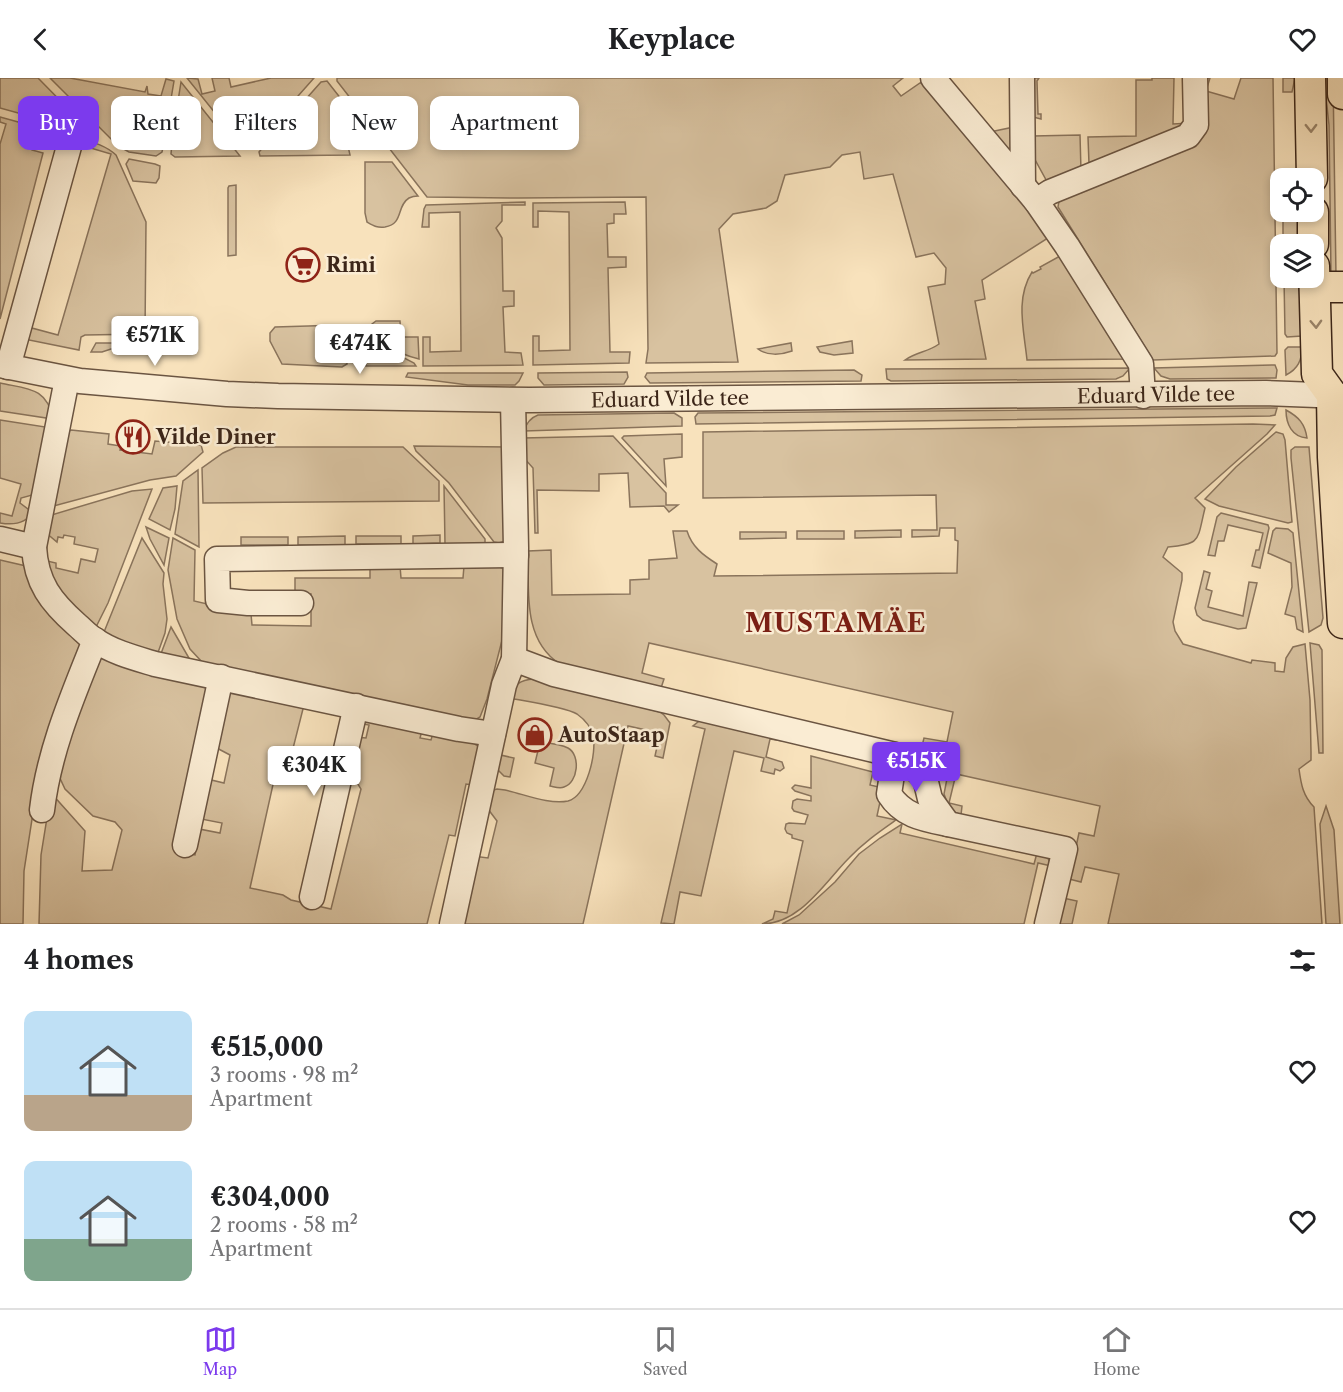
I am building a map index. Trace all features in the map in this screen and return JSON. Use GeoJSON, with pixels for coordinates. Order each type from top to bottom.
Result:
{"type":"FeatureCollection","features":[{"type":"Feature","properties":{"kind":"main road"},"geometry":{"type":"LineString","coordinates":[[1310,78],[1312,168]]}},
{"type":"Feature","properties":{"kind":"main road"},"geometry":{"type":"LineString","coordinates":[[1343,78],[1343,93]]}},
{"type":"Feature","properties":{"kind":"main road"},"geometry":{"type":"LineString","coordinates":[[1323,288],[1317,374],[1339,390],[1333,457],[1343,623]]}},
{"type":"Feature","properties":{"kind":"street"},"geometry":{"type":"LineString","coordinates":[[933,78],[1029,194],[1067,246],[1141,364],[1143,396]]}},
{"type":"Feature","properties":{"kind":"street"},"geometry":{"type":"LineString","coordinates":[[1022,78],[1029,194]]}},
{"type":"Feature","properties":{"kind":"street"},"geometry":{"type":"LineString","coordinates":[[1029,194],[1050,192],[1188,136],[1196,125],[1195,78]]}},
{"type":"Feature","properties":{"kind":"street"},"geometry":{"type":"LineString","coordinates":[[4,366],[68,150]]}},
{"type":"Feature","properties":{"kind":"street","name":"Eduard Vilde tee"},"geometry":{"type":"LineString","coordinates":[[4,366],[67,379],[245,395],[513,400],[1143,396],[1339,390]]}},
{"type":"Feature","properties":{"kind":"street"},"geometry":{"type":"LineString","coordinates":[[67,379],[33,547],[35,567],[45,592],[65,614],[95,640],[130,657],[200,674],[459,729],[493,734]]}},
{"type":"Feature","properties":{"kind":"street"},"geometry":{"type":"LineString","coordinates":[[452,924],[504,685],[514,659],[516,555],[513,400]]}},
{"type":"Feature","properties":{"kind":"street"},"geometry":{"type":"LineString","coordinates":[[0,539],[33,547]]}},
{"type":"Feature","properties":{"kind":"street"},"geometry":{"type":"LineString","coordinates":[[301,603],[248,603],[218,600],[217,559],[516,555]]}},
{"type":"Feature","properties":{"kind":"street"},"geometry":{"type":"LineString","coordinates":[[42,810],[45,784],[63,719],[95,640]]}},
{"type":"Feature","properties":{"kind":"street"},"geometry":{"type":"LineString","coordinates":[[514,659],[554,674],[895,755],[925,778],[930,799],[948,824]]}},
{"type":"Feature","properties":{"kind":"street"},"geometry":{"type":"LineString","coordinates":[[184,845],[221,677]]}},
{"type":"Feature","properties":{"kind":"street"},"geometry":{"type":"LineString","coordinates":[[312,897],[356,706]]}},
{"type":"Feature","properties":{"kind":"street"},"geometry":{"type":"LineString","coordinates":[[895,755],[889,794],[896,804],[915,817],[1065,849],[1047,924]]}},
{"type":"Feature","properties":{"kind":"shaded area"},"geometry":{"type":"Polygon","coordinates":[[[0,78],[38,78],[56,96],[18,96],[18,113],[0,108],[0,78]]]}},
{"type":"Feature","properties":{"kind":"shaded area"},"geometry":{"type":"Polygon","coordinates":[[[50,78],[70,78],[145,92],[147,86],[148,94],[161,96],[111,96],[111,139],[99,127],[99,96],[68,96],[50,78]]]}},
{"type":"Feature","properties":{"kind":"shaded area"},"geometry":{"type":"Polygon","coordinates":[[[187,78],[198,79],[202,94],[215,91],[212,78],[229,78],[231,87],[271,78],[314,78],[298,96],[213,96],[213,110],[187,78]]]}},
{"type":"Feature","properties":{"kind":"shaded area"},"geometry":{"type":"Polygon","coordinates":[[[337,78],[903,78],[893,86],[901,96],[920,83],[929,82],[1028,199],[1048,238],[982,280],[985,299],[975,301],[986,359],[905,360],[939,344],[928,287],[945,284],[946,268],[934,253],[916,257],[893,174],[864,179],[860,152],[842,155],[830,167],[785,175],[777,201],[766,208],[733,214],[719,229],[738,362],[646,363],[648,349],[646,197],[427,197],[391,150],[418,150],[418,96],[349,96],[337,78]]]}},
{"type":"Feature","properties":{"kind":"shaded area"},"geometry":{"type":"Polygon","coordinates":[[[1033,78],[1039,78],[1037,81],[1038,114],[1041,114],[1041,119],[1033,117],[1033,78]]]}},
{"type":"Feature","properties":{"kind":"shaded area"},"geometry":{"type":"Polygon","coordinates":[[[1152,78],[1174,78],[1173,124],[1190,123],[1089,164],[1088,137],[1136,136],[1136,80],[1152,80],[1152,78]]]}},
{"type":"Feature","properties":{"kind":"shaded area"},"geometry":{"type":"Polygon","coordinates":[[[1201,78],[1210,78],[1206,91],[1234,99],[1241,78],[1273,78],[1274,168],[1270,168],[1270,222],[1275,222],[1275,234],[1270,234],[1270,288],[1276,288],[1277,353],[1275,356],[1153,360],[1058,207],[1057,197],[1184,142],[1201,78]]]}},
{"type":"Feature","properties":{"kind":"shaded area"},"geometry":{"type":"Polygon","coordinates":[[[1283,78],[1295,78],[1292,92],[1283,92],[1283,78]]]}},
{"type":"Feature","properties":{"kind":"shaded area"},"geometry":{"type":"Polygon","coordinates":[[[1324,78],[1333,78],[1336,276],[1331,275],[1329,125],[1324,78]]]}},
{"type":"Feature","properties":{"kind":"shaded area"},"geometry":{"type":"Polygon","coordinates":[[[166,79],[174,81],[172,96],[161,96],[166,79]]]}},
{"type":"Feature","properties":{"kind":"shaded area"},"geometry":{"type":"Polygon","coordinates":[[[327,81],[339,96],[330,96],[330,150],[349,150],[350,155],[260,156],[261,150],[318,150],[318,96],[309,96],[321,82],[327,81]]]}},
{"type":"Feature","properties":{"kind":"shaded area"},"geometry":{"type":"Polygon","coordinates":[[[181,82],[192,96],[179,96],[181,82]]]}},
{"type":"Feature","properties":{"kind":"shaded area"},"geometry":{"type":"Polygon","coordinates":[[[201,107],[213,122],[213,150],[235,150],[240,156],[175,157],[171,154],[171,150],[201,150],[201,107]]]}},
{"type":"Feature","properties":{"kind":"shaded area"},"geometry":{"type":"Polygon","coordinates":[[[0,117],[18,122],[18,150],[43,153],[0,319],[0,144],[6,124],[0,122],[0,117]]]}},
{"type":"Feature","properties":{"kind":"shaded area"},"geometry":{"type":"Polygon","coordinates":[[[1014,127],[1015,170],[985,133],[1014,127]]]}},
{"type":"Feature","properties":{"kind":"shaded area"},"geometry":{"type":"Polygon","coordinates":[[[1080,135],[1081,171],[1050,187],[1033,156],[1033,136],[1080,135]]]}},
{"type":"Feature","properties":{"kind":"shaded area"},"geometry":{"type":"Polygon","coordinates":[[[99,144],[116,155],[146,222],[145,334],[85,335],[81,337],[79,350],[24,339],[28,327],[58,335],[111,154],[97,150],[99,144]]]}},
{"type":"Feature","properties":{"kind":"shaded area"},"geometry":{"type":"Polygon","coordinates":[[[125,150],[162,150],[156,156],[125,150]]]}},
{"type":"Feature","properties":{"kind":"shaded area"},"geometry":{"type":"Polygon","coordinates":[[[129,159],[160,166],[156,183],[133,181],[126,164],[129,159]]]}},
{"type":"Feature","properties":{"kind":"shaded area"},"geometry":{"type":"Polygon","coordinates":[[[365,162],[392,162],[418,196],[405,201],[398,219],[391,225],[380,227],[367,222],[365,162]]]}},
{"type":"Feature","properties":{"kind":"shaded area"},"geometry":{"type":"Polygon","coordinates":[[[236,185],[236,255],[228,256],[228,188],[236,185]]]}},
{"type":"Feature","properties":{"kind":"shaded area"},"geometry":{"type":"Polygon","coordinates":[[[525,202],[525,205],[502,205],[502,221],[496,228],[502,238],[503,291],[514,291],[514,306],[503,307],[505,352],[521,353],[523,365],[423,366],[423,337],[430,337],[430,352],[461,351],[460,212],[429,213],[429,227],[422,227],[426,205],[525,202]]]}},
{"type":"Feature","properties":{"kind":"shaded area"},"geometry":{"type":"Polygon","coordinates":[[[625,202],[626,214],[614,214],[614,223],[607,224],[608,257],[626,257],[626,267],[608,268],[610,352],[630,352],[629,363],[533,365],[533,336],[539,336],[539,351],[570,350],[569,212],[538,211],[538,227],[533,227],[533,203],[625,202]]]}},
{"type":"Feature","properties":{"kind":"shaded area"},"geometry":{"type":"Polygon","coordinates":[[[1283,222],[1301,222],[1302,234],[1283,234],[1283,222]]]}},
{"type":"Feature","properties":{"kind":"shaded area"},"geometry":{"type":"Polygon","coordinates":[[[1060,256],[1128,359],[1027,360],[1022,304],[1027,282],[1032,272],[1041,269],[1040,267],[1060,256]]]}},
{"type":"Feature","properties":{"kind":"shaded area"},"geometry":{"type":"Polygon","coordinates":[[[1284,288],[1302,288],[1302,336],[1287,337],[1285,334],[1284,288]]]}},
{"type":"Feature","properties":{"kind":"shaded area"},"geometry":{"type":"Polygon","coordinates":[[[376,321],[400,321],[401,337],[418,337],[419,359],[390,348],[384,343],[372,324],[376,321]]]}},
{"type":"Feature","properties":{"kind":"shaded area"},"geometry":{"type":"Polygon","coordinates":[[[341,325],[346,333],[347,364],[342,367],[282,364],[270,341],[270,333],[275,327],[341,325]]]}},
{"type":"Feature","properties":{"kind":"shaded area"},"geometry":{"type":"Polygon","coordinates":[[[366,328],[379,345],[416,366],[366,366],[366,328]]]}},
{"type":"Feature","properties":{"kind":"shaded area"},"geometry":{"type":"Polygon","coordinates":[[[852,341],[853,353],[834,355],[820,352],[817,347],[852,341]]]}},
{"type":"Feature","properties":{"kind":"shaded area"},"geometry":{"type":"Polygon","coordinates":[[[96,343],[145,343],[142,348],[117,347],[102,352],[91,352],[96,343]]]}},
{"type":"Feature","properties":{"kind":"shaded area"},"geometry":{"type":"Polygon","coordinates":[[[791,343],[792,351],[783,353],[770,354],[758,349],[791,343]]]}},
{"type":"Feature","properties":{"kind":"shaded area"},"geometry":{"type":"Polygon","coordinates":[[[1288,347],[1302,347],[1302,352],[1296,367],[1286,375],[1285,350],[1288,347]]]}},
{"type":"Feature","properties":{"kind":"shaded area"},"geometry":{"type":"Polygon","coordinates":[[[1275,365],[1276,378],[1170,379],[1161,376],[1154,368],[1275,365]]]}},
{"type":"Feature","properties":{"kind":"shaded area"},"geometry":{"type":"Polygon","coordinates":[[[1130,368],[1123,376],[1116,379],[891,381],[887,379],[886,369],[1130,368]]]}},
{"type":"Feature","properties":{"kind":"shaded area"},"geometry":{"type":"Polygon","coordinates":[[[854,370],[862,375],[861,381],[650,383],[645,377],[647,373],[854,370]]]}},
{"type":"Feature","properties":{"kind":"shaded area"},"geometry":{"type":"Polygon","coordinates":[[[627,372],[628,377],[624,384],[544,385],[538,378],[538,373],[627,372]]]}},
{"type":"Feature","properties":{"kind":"shaded area"},"geometry":{"type":"Polygon","coordinates":[[[408,373],[523,373],[515,385],[468,385],[406,377],[408,373]]]}},
{"type":"Feature","properties":{"kind":"shaded area"},"geometry":{"type":"Polygon","coordinates":[[[0,383],[34,391],[41,395],[53,419],[0,411],[0,383]]]}},
{"type":"Feature","properties":{"kind":"shaded area"},"geometry":{"type":"Polygon","coordinates":[[[1277,408],[1275,415],[1270,416],[696,424],[695,417],[698,413],[1277,408]]]}},
{"type":"Feature","properties":{"kind":"shaded area"},"geometry":{"type":"Polygon","coordinates":[[[1286,410],[1301,421],[1307,438],[1297,435],[1291,429],[1286,410]]]}},
{"type":"Feature","properties":{"kind":"shaded area"},"geometry":{"type":"Polygon","coordinates":[[[674,413],[682,418],[682,426],[524,431],[529,422],[538,415],[674,413]]]}},
{"type":"Feature","properties":{"kind":"shaded area"},"geometry":{"type":"Polygon","coordinates":[[[0,420],[52,428],[36,494],[21,498],[20,503],[32,512],[26,519],[14,524],[0,523],[0,513],[12,516],[21,484],[0,478],[0,420]]]}},
{"type":"Feature","properties":{"kind":"shaded area"},"geometry":{"type":"Polygon","coordinates":[[[1275,425],[1195,498],[1205,508],[1199,534],[1193,542],[1168,547],[1163,557],[1182,573],[1173,622],[1175,631],[1183,644],[1251,663],[1252,660],[1275,663],[1275,671],[1284,672],[1286,658],[1293,647],[1305,644],[1310,700],[1311,760],[1299,769],[1303,790],[1314,807],[1322,924],[1108,924],[1119,874],[1085,867],[1081,882],[1069,879],[1079,833],[1094,836],[1100,806],[956,774],[949,803],[962,806],[961,815],[950,810],[944,794],[952,753],[922,746],[924,738],[947,742],[953,712],[649,643],[642,673],[664,679],[661,688],[560,664],[539,642],[533,628],[530,613],[528,551],[551,550],[552,595],[630,594],[630,580],[649,579],[649,560],[677,558],[673,531],[687,531],[699,550],[717,564],[714,576],[957,573],[958,541],[955,540],[955,528],[940,528],[939,536],[912,537],[912,530],[937,530],[936,495],[703,498],[703,432],[1275,425]]]}},
{"type":"Feature","properties":{"kind":"shaded area"},"geometry":{"type":"Polygon","coordinates":[[[71,430],[109,434],[108,444],[121,446],[120,450],[152,454],[155,441],[201,445],[203,452],[176,476],[150,480],[50,507],[64,435],[71,430]]]}},
{"type":"Feature","properties":{"kind":"shaded area"},"geometry":{"type":"Polygon","coordinates":[[[1276,432],[1283,434],[1285,440],[1292,522],[1288,523],[1219,506],[1205,499],[1236,467],[1276,432]]]}},
{"type":"Feature","properties":{"kind":"shaded area"},"geometry":{"type":"Polygon","coordinates":[[[682,434],[682,457],[664,459],[666,486],[622,438],[624,436],[682,434]]]}},
{"type":"Feature","properties":{"kind":"shaded area"},"geometry":{"type":"Polygon","coordinates":[[[613,436],[666,493],[666,505],[678,505],[669,512],[664,506],[630,507],[628,473],[599,474],[599,491],[537,490],[538,533],[535,533],[533,468],[524,458],[523,438],[613,436]]]}},
{"type":"Feature","properties":{"kind":"shaded area"},"geometry":{"type":"Polygon","coordinates":[[[414,446],[508,447],[505,541],[494,542],[449,483],[416,451],[414,446]]]}},
{"type":"Feature","properties":{"kind":"shaded area"},"geometry":{"type":"Polygon","coordinates":[[[236,447],[403,447],[439,481],[439,501],[203,503],[202,468],[236,447]]]}},
{"type":"Feature","properties":{"kind":"shaded area"},"geometry":{"type":"Polygon","coordinates":[[[1295,447],[1309,447],[1323,618],[1321,625],[1309,632],[1291,458],[1291,450],[1295,447]]]}},
{"type":"Feature","properties":{"kind":"shaded area"},"geometry":{"type":"Polygon","coordinates":[[[198,470],[199,547],[175,534],[183,481],[198,470]]]}},
{"type":"Feature","properties":{"kind":"shaded area"},"geometry":{"type":"Polygon","coordinates":[[[177,486],[170,530],[149,519],[163,488],[177,486]]]}},
{"type":"Feature","properties":{"kind":"shaded area"},"geometry":{"type":"Polygon","coordinates":[[[444,486],[485,539],[485,544],[445,544],[444,486]]]}},
{"type":"Feature","properties":{"kind":"shaded area"},"geometry":{"type":"Polygon","coordinates":[[[152,489],[108,603],[94,631],[61,598],[43,560],[56,563],[56,568],[78,573],[81,559],[95,562],[98,549],[74,544],[75,537],[64,535],[63,538],[58,537],[57,542],[45,532],[48,516],[132,491],[152,489]]]}},
{"type":"Feature","properties":{"kind":"shaded area"},"geometry":{"type":"Polygon","coordinates":[[[1221,513],[1268,525],[1260,568],[1252,566],[1263,533],[1228,525],[1224,541],[1218,541],[1215,556],[1208,555],[1217,517],[1221,513]]]}},
{"type":"Feature","properties":{"kind":"shaded area"},"geometry":{"type":"Polygon","coordinates":[[[146,527],[169,538],[164,565],[150,539],[146,527]]]}},
{"type":"Feature","properties":{"kind":"shaded area"},"geometry":{"type":"Polygon","coordinates":[[[1276,528],[1288,529],[1293,533],[1303,632],[1297,629],[1295,617],[1285,614],[1292,587],[1291,563],[1268,553],[1273,531],[1276,528]]]}},
{"type":"Feature","properties":{"kind":"shaded area"},"geometry":{"type":"Polygon","coordinates":[[[901,530],[901,537],[855,538],[855,531],[901,530]]]}},
{"type":"Feature","properties":{"kind":"shaded area"},"geometry":{"type":"Polygon","coordinates":[[[797,531],[844,531],[844,539],[797,539],[797,531]]]}},
{"type":"Feature","properties":{"kind":"shaded area"},"geometry":{"type":"Polygon","coordinates":[[[740,532],[786,532],[786,538],[740,539],[740,532]]]}},
{"type":"Feature","properties":{"kind":"shaded area"},"geometry":{"type":"Polygon","coordinates":[[[440,535],[440,543],[413,544],[413,536],[440,535]]]}},
{"type":"Feature","properties":{"kind":"shaded area"},"geometry":{"type":"Polygon","coordinates":[[[345,536],[345,545],[298,545],[298,537],[345,536]]]}},
{"type":"Feature","properties":{"kind":"shaded area"},"geometry":{"type":"Polygon","coordinates":[[[356,536],[401,536],[401,544],[356,544],[356,536]]]}},
{"type":"Feature","properties":{"kind":"shaded area"},"geometry":{"type":"Polygon","coordinates":[[[241,537],[288,537],[288,545],[241,545],[241,537]]]}},
{"type":"Feature","properties":{"kind":"shaded area"},"geometry":{"type":"Polygon","coordinates":[[[142,538],[164,573],[167,619],[165,633],[156,658],[102,637],[142,538]]]}},
{"type":"Feature","properties":{"kind":"shaded area"},"geometry":{"type":"Polygon","coordinates":[[[173,538],[195,550],[194,601],[251,614],[252,625],[311,626],[311,594],[295,593],[295,578],[370,578],[370,565],[400,566],[401,578],[463,578],[464,566],[506,569],[509,613],[487,699],[480,717],[467,725],[203,663],[190,649],[177,619],[168,570],[173,538]]]}},
{"type":"Feature","properties":{"kind":"shaded area"},"geometry":{"type":"Polygon","coordinates":[[[0,560],[26,566],[81,641],[35,800],[24,871],[23,924],[0,924],[0,560]]]}},
{"type":"Feature","properties":{"kind":"shaded area"},"geometry":{"type":"Polygon","coordinates":[[[1204,571],[1210,573],[1206,589],[1212,591],[1208,607],[1243,616],[1249,582],[1257,583],[1246,628],[1238,629],[1203,620],[1197,615],[1195,608],[1204,571]]]}},
{"type":"Feature","properties":{"kind":"shaded area"},"geometry":{"type":"Polygon","coordinates":[[[171,627],[193,665],[159,659],[171,627]]]}},
{"type":"Feature","properties":{"kind":"shaded area"},"geometry":{"type":"Polygon","coordinates":[[[1310,643],[1319,645],[1322,650],[1323,753],[1319,753],[1310,643]]]}},
{"type":"Feature","properties":{"kind":"shaded area"},"geometry":{"type":"Polygon","coordinates":[[[101,656],[198,684],[210,690],[178,852],[195,855],[199,829],[220,833],[222,823],[201,819],[203,778],[224,783],[230,755],[213,746],[224,697],[237,684],[305,701],[285,780],[274,780],[250,888],[283,895],[291,900],[331,909],[361,789],[353,776],[360,741],[355,737],[366,738],[369,725],[358,723],[360,719],[423,727],[420,738],[431,740],[434,730],[479,747],[473,785],[466,784],[455,836],[449,835],[427,924],[39,924],[41,855],[51,793],[85,831],[82,871],[112,870],[122,830],[115,822],[93,816],[65,789],[58,774],[57,761],[101,656]]]}},
{"type":"Feature","properties":{"kind":"shaded area"},"geometry":{"type":"Polygon","coordinates":[[[534,679],[660,712],[670,723],[663,758],[655,756],[660,733],[628,726],[583,924],[458,924],[473,856],[488,858],[497,821],[485,805],[490,791],[505,790],[545,800],[568,801],[580,791],[589,773],[594,743],[589,726],[582,718],[564,709],[509,698],[518,684],[534,679]]]}},
{"type":"Feature","properties":{"kind":"shaded area"},"geometry":{"type":"Polygon","coordinates":[[[703,718],[782,739],[783,741],[770,739],[766,757],[782,762],[784,768],[780,771],[775,769],[774,774],[761,771],[764,758],[734,751],[701,896],[680,892],[674,924],[661,923],[705,729],[693,726],[703,718]]]}},
{"type":"Feature","properties":{"kind":"shaded area"},"geometry":{"type":"Polygon","coordinates":[[[540,742],[568,748],[575,756],[575,775],[569,784],[561,788],[550,786],[554,768],[535,763],[540,742]]]}},
{"type":"Feature","properties":{"kind":"shaded area"},"geometry":{"type":"Polygon","coordinates":[[[496,754],[514,758],[510,777],[504,776],[496,768],[496,754]]]}},
{"type":"Feature","properties":{"kind":"shaded area"},"geometry":{"type":"Polygon","coordinates":[[[811,756],[873,772],[870,785],[883,788],[877,816],[896,820],[854,853],[800,909],[776,922],[762,924],[773,919],[775,911],[787,913],[803,841],[792,838],[792,835],[785,829],[786,824],[789,823],[805,824],[808,815],[794,811],[793,801],[797,799],[811,801],[811,796],[792,788],[795,785],[811,788],[811,756]]]}},
{"type":"Feature","properties":{"kind":"shaded area"},"geometry":{"type":"Polygon","coordinates":[[[1326,806],[1334,830],[1340,924],[1326,924],[1320,824],[1326,806]]]}},
{"type":"Feature","properties":{"kind":"shaded area"},"geometry":{"type":"Polygon","coordinates":[[[902,824],[900,833],[1034,864],[1037,853],[1047,857],[1051,866],[1038,863],[1024,924],[782,924],[799,915],[835,882],[859,854],[902,824]]]}},
{"type":"Feature","properties":{"kind":"shaded area"},"geometry":{"type":"Polygon","coordinates":[[[1063,898],[1077,901],[1072,924],[1057,924],[1063,898]]]}},
{"type":"Feature","properties":{"kind":"place","name":"Rimi"},"geometry":{"type":"Point","coordinates":[303,265]}},
{"type":"Feature","properties":{"kind":"place","name":"Vilde Diner"},"geometry":{"type":"Point","coordinates":[133,437]}},
{"type":"Feature","properties":{"kind":"place","name":"AutoStaap"},"geometry":{"type":"Point","coordinates":[535,735]}},
{"type":"Feature","properties":{"kind":"district","name":"MUSTAMÄE"},"geometry":{"type":"Point","coordinates":[836,623]}}]}
